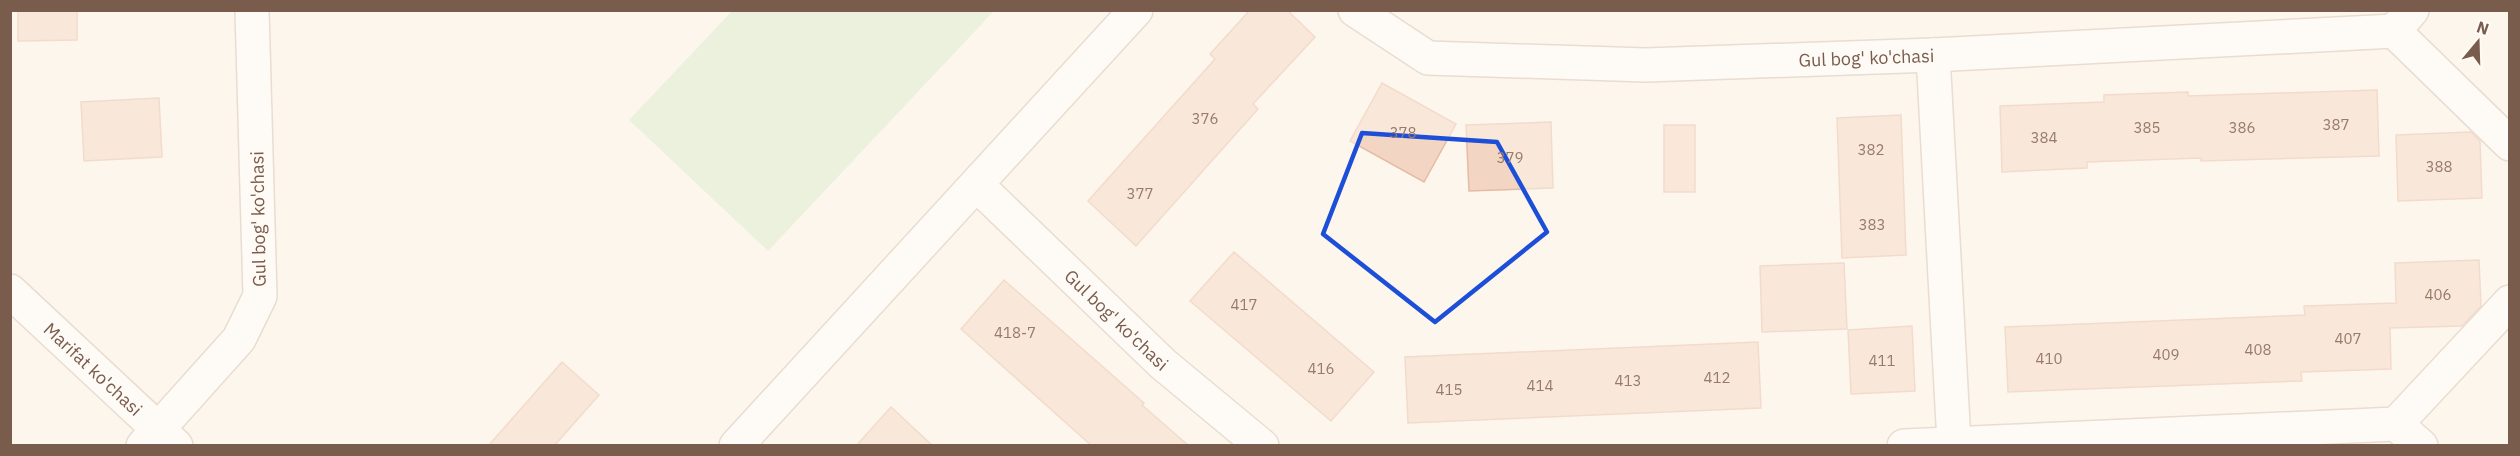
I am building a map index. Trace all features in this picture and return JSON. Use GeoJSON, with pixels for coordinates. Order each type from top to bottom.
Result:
{"type":"FeatureCollection","features":[{"type":"Feature","properties":{"kind":"street","name":"Gul bog' ko'chasi"},"geometry":{"type":"LineString","coordinates":[[159,440],[239,339],[260,296],[252,10]]}},
{"type":"Feature","properties":{"kind":"street"},"geometry":{"type":"LineString","coordinates":[[741,444],[1136,10]]}},
{"type":"Feature","properties":{"kind":"street","name":"Gul bog' ko'chasi"},"geometry":{"type":"LineString","coordinates":[[1354,10],[1428,58],[1646,65],[1934,55],[2403,21]]}},
{"type":"Feature","properties":{"kind":"street"},"geometry":{"type":"LineString","coordinates":[[2403,21],[2510,144]]}},
{"type":"Feature","properties":{"kind":"street"},"geometry":{"type":"LineString","coordinates":[[1934,55],[1953,443]]}},
{"type":"Feature","properties":{"kind":"street","name":"Gul bog' ko'chasi"},"geometry":{"type":"LineString","coordinates":[[977,185],[1163,364],[1262,446]]}},
{"type":"Feature","properties":{"kind":"street","name":"Marifat ko'chasi"},"geometry":{"type":"LineString","coordinates":[[10,291],[159,440]]}},
{"type":"Feature","properties":{"kind":"street"},"geometry":{"type":"LineString","coordinates":[[2396,424],[2510,302]]}},
{"type":"Feature","properties":{"kind":"street"},"geometry":{"type":"LineString","coordinates":[[1904,446],[2396,424],[2421,446]]}},
{"type":"Feature","properties":{"kind":"highlighted area"},"geometry":{"type":"Polygon","coordinates":[[[1362,133],[1497,142],[1547,232],[1435,322],[1323,234],[1362,133]]]}},
{"type":"Feature","properties":{"kind":"green space"},"geometry":{"type":"Polygon","coordinates":[[[732,11],[994,11],[768,251],[629,120],[732,11]]]}},
{"type":"Feature","properties":{"kind":"building"},"geometry":{"type":"Polygon","coordinates":[[[18,10],[77,10],[77,40],[18,41],[18,10]]]}},
{"type":"Feature","properties":{"kind":"building"},"geometry":{"type":"Polygon","coordinates":[[[1250,10],[1287,10],[1315,37],[1253,104],[1258,109],[1136,246],[1088,201],[1215,59],[1210,54],[1250,10]]]}},
{"type":"Feature","properties":{"kind":"building"},"geometry":{"type":"Polygon","coordinates":[[[1382,83],[1456,124],[1424,182],[1350,141],[1382,83]]]}},
{"type":"Feature","properties":{"kind":"building"},"geometry":{"type":"Polygon","coordinates":[[[2377,90],[2379,156],[2087,162],[2087,168],[2002,172],[2000,106],[2104,102],[2104,95],[2188,92],[2188,96],[2377,90]]]}},
{"type":"Feature","properties":{"kind":"building"},"geometry":{"type":"Polygon","coordinates":[[[159,98],[162,157],[84,161],[81,102],[159,98]]]}},
{"type":"Feature","properties":{"kind":"building"},"geometry":{"type":"Polygon","coordinates":[[[1901,115],[1906,255],[1842,258],[1837,118],[1901,115]]]}},
{"type":"Feature","properties":{"kind":"building"},"geometry":{"type":"Polygon","coordinates":[[[1551,122],[1553,188],[1469,191],[1466,125],[1551,122]]]}},
{"type":"Feature","properties":{"kind":"building"},"geometry":{"type":"Polygon","coordinates":[[[1664,125],[1695,125],[1695,192],[1664,192],[1664,125]]]}},
{"type":"Feature","properties":{"kind":"building"},"geometry":{"type":"Polygon","coordinates":[[[2471,132],[2480,141],[2482,198],[2398,201],[2396,135],[2471,132]]]}},
{"type":"Feature","properties":{"kind":"building"},"geometry":{"type":"Polygon","coordinates":[[[1234,252],[1374,372],[1331,421],[1190,301],[1234,252]]]}},
{"type":"Feature","properties":{"kind":"building"},"geometry":{"type":"Polygon","coordinates":[[[2479,260],[2481,306],[2462,326],[2390,328],[2391,369],[2301,372],[2302,381],[2008,392],[2005,327],[2305,315],[2304,306],[2396,303],[2395,263],[2479,260]]]}},
{"type":"Feature","properties":{"kind":"building"},"geometry":{"type":"Polygon","coordinates":[[[1844,263],[1847,329],[1762,332],[1760,266],[1844,263]]]}},
{"type":"Feature","properties":{"kind":"building"},"geometry":{"type":"Polygon","coordinates":[[[1004,280],[1144,403],[1142,405],[1189,446],[1092,446],[961,329],[1004,280]]]}},
{"type":"Feature","properties":{"kind":"building"},"geometry":{"type":"Polygon","coordinates":[[[1912,326],[1915,391],[1851,394],[1848,330],[1912,326]]]}},
{"type":"Feature","properties":{"kind":"building"},"geometry":{"type":"Polygon","coordinates":[[[1758,342],[1761,408],[1408,423],[1405,357],[1758,342]]]}},
{"type":"Feature","properties":{"kind":"building"},"geometry":{"type":"Polygon","coordinates":[[[562,362],[599,395],[554,446],[488,446],[562,362]]]}},
{"type":"Feature","properties":{"kind":"building"},"geometry":{"type":"Polygon","coordinates":[[[891,407],[933,446],[856,446],[891,407]]]}}]}
